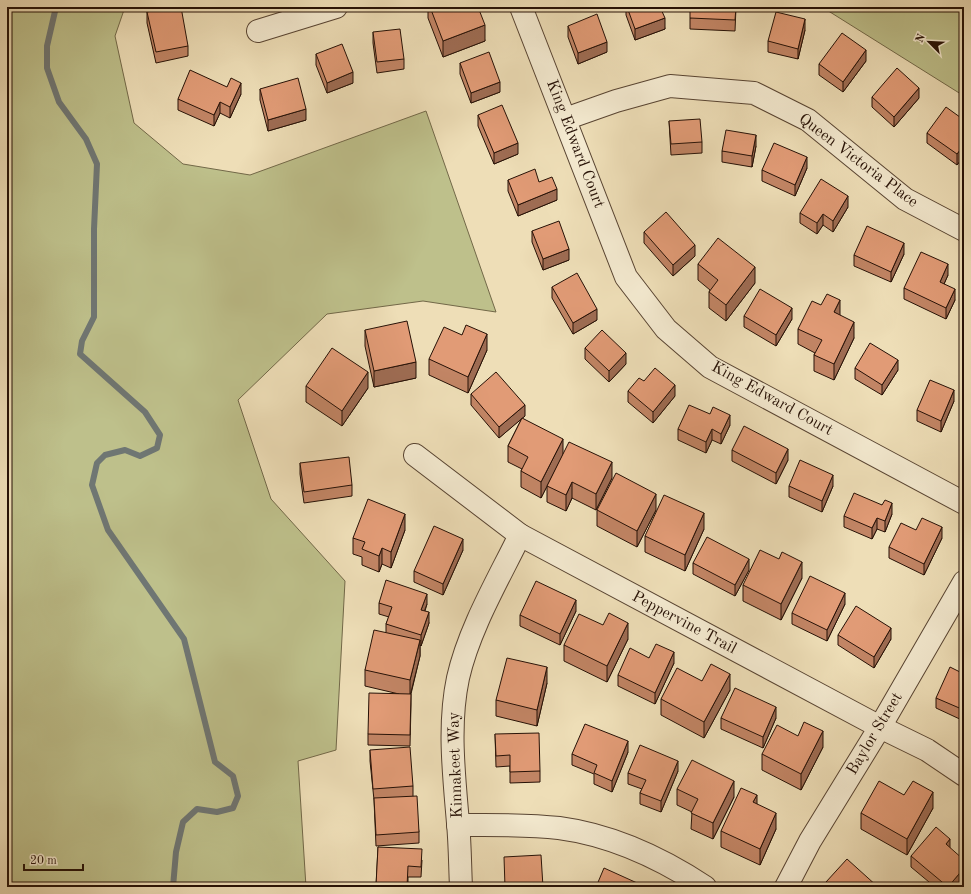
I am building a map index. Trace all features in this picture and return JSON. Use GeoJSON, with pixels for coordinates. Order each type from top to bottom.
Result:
{"type":"FeatureCollection","features":[{"type":"Feature","properties":{"kind":"street"},"geometry":{"type":"LineString","coordinates":[[258,31],[336,7]]}},
{"type":"Feature","properties":{"kind":"street","name":"King Edward Court"},"geometry":{"type":"LineString","coordinates":[[521,7],[626,277],[666,329],[710,367],[964,503]]}},
{"type":"Feature","properties":{"kind":"street","name":"Queen Victoria Place"},"geometry":{"type":"LineString","coordinates":[[565,119],[616,101],[670,86],[754,93],[808,120],[905,199],[964,230]]}},
{"type":"Feature","properties":{"kind":"street","name":"Peppervine Trail"},"geometry":{"type":"LineString","coordinates":[[415,455],[520,535],[880,727],[927,750],[964,775]]}},
{"type":"Feature","properties":{"kind":"street","name":"Kinnakeet Way"},"geometry":{"type":"LineString","coordinates":[[461,887],[454,770],[453,719],[458,678],[470,639],[520,535]]}},
{"type":"Feature","properties":{"kind":"street","name":"Baylor Street"},"geometry":{"type":"LineString","coordinates":[[786,887],[810,841],[880,727],[964,582]]}},
{"type":"Feature","properties":{"kind":"street"},"geometry":{"type":"LineString","coordinates":[[458,825],[521,825],[560,828],[601,837],[639,850],[705,887]]}},
{"type":"Feature","properties":{"kind":"green space"},"geometry":{"type":"Polygon","coordinates":[[[7,7],[125,7],[115,36],[134,123],[183,164],[250,175],[426,111],[496,312],[423,301],[327,314],[238,400],[271,499],[345,581],[336,750],[298,761],[306,887],[7,887],[7,7]]]}},
{"type":"Feature","properties":{"kind":"green space"},"geometry":{"type":"Polygon","coordinates":[[[822,7],[964,7],[964,96],[822,7]]]}},
{"type":"Feature","properties":{"kind":"building"},"geometry":{"type":"Polygon","coordinates":[[[172,7],[181,7],[188,46],[156,52],[147,12],[172,7]]]}},
{"type":"Feature","properties":{"kind":"building"},"geometry":{"type":"Polygon","coordinates":[[[430,7],[478,7],[485,25],[443,41],[430,7]]]}},
{"type":"Feature","properties":{"kind":"building"},"geometry":{"type":"Polygon","coordinates":[[[627,7],[660,7],[665,18],[635,29],[627,7]]]}},
{"type":"Feature","properties":{"kind":"building"},"geometry":{"type":"Polygon","coordinates":[[[690,7],[736,7],[735,20],[690,18],[690,7]]]}},
{"type":"Feature","properties":{"kind":"building"},"geometry":{"type":"Polygon","coordinates":[[[776,12],[805,19],[798,49],[768,41],[776,12]]]}},
{"type":"Feature","properties":{"kind":"building"},"geometry":{"type":"Polygon","coordinates":[[[597,14],[607,42],[578,53],[568,26],[597,14]]]}},
{"type":"Feature","properties":{"kind":"building"},"geometry":{"type":"Polygon","coordinates":[[[400,29],[404,59],[377,62],[373,32],[400,29]]]}},
{"type":"Feature","properties":{"kind":"building"},"geometry":{"type":"Polygon","coordinates":[[[842,33],[866,50],[843,82],[819,64],[842,33]]]}},
{"type":"Feature","properties":{"kind":"building"},"geometry":{"type":"Polygon","coordinates":[[[342,44],[353,72],[327,83],[316,54],[342,44]]]}},
{"type":"Feature","properties":{"kind":"building"},"geometry":{"type":"Polygon","coordinates":[[[489,52],[500,82],[471,93],[460,63],[489,52]]]}},
{"type":"Feature","properties":{"kind":"building"},"geometry":{"type":"Polygon","coordinates":[[[897,68],[919,88],[894,117],[872,97],[897,68]]]}},
{"type":"Feature","properties":{"kind":"building"},"geometry":{"type":"Polygon","coordinates":[[[190,70],[227,87],[231,78],[241,83],[230,107],[220,102],[214,115],[178,99],[190,70]]]}},
{"type":"Feature","properties":{"kind":"building"},"geometry":{"type":"Polygon","coordinates":[[[298,78],[306,109],[268,120],[260,89],[298,78]]]}},
{"type":"Feature","properties":{"kind":"building"},"geometry":{"type":"Polygon","coordinates":[[[502,105],[518,143],[494,153],[478,115],[502,105]]]}},
{"type":"Feature","properties":{"kind":"building"},"geometry":{"type":"Polygon","coordinates":[[[946,107],[964,120],[964,145],[957,154],[927,133],[946,107]]]}},
{"type":"Feature","properties":{"kind":"building"},"geometry":{"type":"Polygon","coordinates":[[[700,119],[702,142],[671,144],[669,121],[700,119]]]}},
{"type":"Feature","properties":{"kind":"building"},"geometry":{"type":"Polygon","coordinates":[[[726,130],[756,135],[752,156],[722,151],[726,130]]]}},
{"type":"Feature","properties":{"kind":"building"},"geometry":{"type":"Polygon","coordinates":[[[774,143],[807,157],[795,185],[762,170],[774,143]]]}},
{"type":"Feature","properties":{"kind":"building"},"geometry":{"type":"Polygon","coordinates":[[[535,169],[539,182],[552,177],[557,189],[518,205],[508,180],[535,169]]]}},
{"type":"Feature","properties":{"kind":"building"},"geometry":{"type":"Polygon","coordinates":[[[821,179],[848,196],[833,221],[823,214],[817,223],[800,213],[821,179]]]}},
{"type":"Feature","properties":{"kind":"building"},"geometry":{"type":"Polygon","coordinates":[[[666,212],[695,245],[673,265],[644,232],[666,212]]]}},
{"type":"Feature","properties":{"kind":"building"},"geometry":{"type":"Polygon","coordinates":[[[559,221],[569,249],[543,259],[532,231],[559,221]]]}},
{"type":"Feature","properties":{"kind":"building"},"geometry":{"type":"Polygon","coordinates":[[[867,226],[904,243],[891,272],[854,255],[867,226]]]}},
{"type":"Feature","properties":{"kind":"building"},"geometry":{"type":"Polygon","coordinates":[[[718,238],[755,267],[726,305],[709,292],[718,280],[698,264],[718,238]]]}},
{"type":"Feature","properties":{"kind":"building"},"geometry":{"type":"Polygon","coordinates":[[[921,252],[948,264],[940,282],[955,289],[946,308],[904,288],[921,252]]]}},
{"type":"Feature","properties":{"kind":"building"},"geometry":{"type":"Polygon","coordinates":[[[577,273],[597,309],[573,323],[552,287],[577,273]]]}},
{"type":"Feature","properties":{"kind":"building"},"geometry":{"type":"Polygon","coordinates":[[[760,289],[792,308],[776,335],[744,316],[760,289]]]}},
{"type":"Feature","properties":{"kind":"building"},"geometry":{"type":"Polygon","coordinates":[[[827,294],[840,300],[834,312],[854,322],[834,364],[814,355],[822,340],[798,329],[812,301],[821,305],[827,294]]]}},
{"type":"Feature","properties":{"kind":"building"},"geometry":{"type":"Polygon","coordinates":[[[407,321],[416,362],[374,371],[365,330],[407,321]]]}},
{"type":"Feature","properties":{"kind":"building"},"geometry":{"type":"Polygon","coordinates":[[[466,325],[487,334],[468,377],[429,359],[444,327],[462,335],[466,325]]]}},
{"type":"Feature","properties":{"kind":"building"},"geometry":{"type":"Polygon","coordinates":[[[602,330],[626,353],[609,371],[585,348],[602,330]]]}},
{"type":"Feature","properties":{"kind":"building"},"geometry":{"type":"Polygon","coordinates":[[[870,343],[898,360],[882,385],[855,368],[870,343]]]}},
{"type":"Feature","properties":{"kind":"building"},"geometry":{"type":"Polygon","coordinates":[[[332,348],[368,372],[342,411],[306,386],[332,348]]]}},
{"type":"Feature","properties":{"kind":"building"},"geometry":{"type":"Polygon","coordinates":[[[655,368],[675,385],[653,412],[628,391],[639,378],[644,381],[655,368]]]}},
{"type":"Feature","properties":{"kind":"building"},"geometry":{"type":"Polygon","coordinates":[[[496,372],[525,405],[499,427],[471,394],[496,372]]]}},
{"type":"Feature","properties":{"kind":"building"},"geometry":{"type":"Polygon","coordinates":[[[930,380],[954,390],[941,421],[917,410],[930,380]]]}},
{"type":"Feature","properties":{"kind":"building"},"geometry":{"type":"Polygon","coordinates":[[[689,405],[710,414],[713,407],[730,415],[721,434],[712,429],[706,442],[678,429],[689,405]]]}},
{"type":"Feature","properties":{"kind":"building"},"geometry":{"type":"Polygon","coordinates":[[[522,418],[563,439],[541,482],[521,471],[528,457],[508,446],[522,418]]]}},
{"type":"Feature","properties":{"kind":"building"},"geometry":{"type":"Polygon","coordinates":[[[744,426],[788,449],[776,473],[732,450],[744,426]]]}},
{"type":"Feature","properties":{"kind":"building"},"geometry":{"type":"Polygon","coordinates":[[[569,442],[612,462],[596,494],[572,482],[566,495],[547,486],[569,442]]]}},
{"type":"Feature","properties":{"kind":"building"},"geometry":{"type":"Polygon","coordinates":[[[349,457],[352,485],[304,492],[300,463],[349,457]]]}},
{"type":"Feature","properties":{"kind":"building"},"geometry":{"type":"Polygon","coordinates":[[[800,460],[833,475],[822,501],[789,486],[800,460]]]}},
{"type":"Feature","properties":{"kind":"building"},"geometry":{"type":"Polygon","coordinates":[[[616,473],[656,494],[637,531],[597,510],[616,473]]]}},
{"type":"Feature","properties":{"kind":"building"},"geometry":{"type":"Polygon","coordinates":[[[854,493],[882,505],[885,500],[892,503],[885,521],[877,518],[872,528],[844,516],[854,493]]]}},
{"type":"Feature","properties":{"kind":"building"},"geometry":{"type":"Polygon","coordinates":[[[664,495],[704,513],[685,555],[645,536],[664,495]]]}},
{"type":"Feature","properties":{"kind":"building"},"geometry":{"type":"Polygon","coordinates":[[[368,499],[405,514],[391,552],[382,548],[379,556],[362,549],[365,542],[353,538],[368,499]]]}},
{"type":"Feature","properties":{"kind":"building"},"geometry":{"type":"Polygon","coordinates":[[[922,518],[942,527],[924,564],[889,547],[901,523],[916,530],[922,518]]]}},
{"type":"Feature","properties":{"kind":"building"},"geometry":{"type":"Polygon","coordinates":[[[434,526],[463,539],[443,584],[414,571],[434,526]]]}},
{"type":"Feature","properties":{"kind":"building"},"geometry":{"type":"Polygon","coordinates":[[[707,537],[749,559],[735,585],[693,563],[707,537]]]}},
{"type":"Feature","properties":{"kind":"building"},"geometry":{"type":"Polygon","coordinates":[[[760,550],[779,559],[782,552],[802,562],[781,604],[743,585],[760,550]]]}},
{"type":"Feature","properties":{"kind":"building"},"geometry":{"type":"Polygon","coordinates":[[[810,576],[845,593],[827,630],[792,613],[810,576]]]}},
{"type":"Feature","properties":{"kind":"building"},"geometry":{"type":"Polygon","coordinates":[[[386,580],[427,594],[421,610],[429,612],[421,635],[386,624],[392,607],[379,603],[386,580]]]}},
{"type":"Feature","properties":{"kind":"building"},"geometry":{"type":"Polygon","coordinates":[[[536,581],[576,600],[560,634],[520,615],[536,581]]]}},
{"type":"Feature","properties":{"kind":"building"},"geometry":{"type":"Polygon","coordinates":[[[856,606],[891,628],[874,657],[838,635],[856,606]]]}},
{"type":"Feature","properties":{"kind":"building"},"geometry":{"type":"Polygon","coordinates":[[[609,613],[628,623],[607,666],[564,645],[579,614],[603,625],[609,613]]]}},
{"type":"Feature","properties":{"kind":"building"},"geometry":{"type":"Polygon","coordinates":[[[374,630],[420,640],[410,680],[365,670],[374,630]]]}},
{"type":"Feature","properties":{"kind":"building"},"geometry":{"type":"Polygon","coordinates":[[[656,644],[674,652],[655,693],[618,675],[630,648],[649,658],[656,644]]]}},
{"type":"Feature","properties":{"kind":"building"},"geometry":{"type":"Polygon","coordinates":[[[507,658],[547,667],[537,710],[496,700],[507,658]]]}},
{"type":"Feature","properties":{"kind":"building"},"geometry":{"type":"Polygon","coordinates":[[[711,664],[730,674],[704,722],[661,699],[677,668],[702,681],[711,664]]]}},
{"type":"Feature","properties":{"kind":"building"},"geometry":{"type":"Polygon","coordinates":[[[950,667],[964,674],[964,710],[936,698],[950,667]]]}},
{"type":"Feature","properties":{"kind":"building"},"geometry":{"type":"Polygon","coordinates":[[[735,688],[776,707],[763,737],[721,718],[735,688]]]}},
{"type":"Feature","properties":{"kind":"building"},"geometry":{"type":"Polygon","coordinates":[[[369,693],[411,694],[410,735],[368,734],[369,693]]]}},
{"type":"Feature","properties":{"kind":"building"},"geometry":{"type":"Polygon","coordinates":[[[804,722],[823,731],[801,774],[762,754],[777,725],[798,736],[804,722]]]}},
{"type":"Feature","properties":{"kind":"building"},"geometry":{"type":"Polygon","coordinates":[[[585,724],[628,741],[612,781],[594,773],[597,765],[572,754],[585,724]]]}},
{"type":"Feature","properties":{"kind":"building"},"geometry":{"type":"Polygon","coordinates":[[[539,733],[540,771],[510,772],[510,755],[496,756],[495,734],[539,733]]]}},
{"type":"Feature","properties":{"kind":"building"},"geometry":{"type":"Polygon","coordinates":[[[640,745],[678,761],[661,801],[640,793],[646,780],[628,773],[640,745]]]}},
{"type":"Feature","properties":{"kind":"building"},"geometry":{"type":"Polygon","coordinates":[[[410,747],[413,786],[373,789],[370,750],[410,747]]]}},
{"type":"Feature","properties":{"kind":"building"},"geometry":{"type":"Polygon","coordinates":[[[692,760],[734,781],[713,823],[691,813],[698,799],[677,789],[692,760]]]}},
{"type":"Feature","properties":{"kind":"building"},"geometry":{"type":"Polygon","coordinates":[[[879,781],[904,795],[913,781],[933,792],[907,839],[861,813],[879,781]]]}},
{"type":"Feature","properties":{"kind":"building"},"geometry":{"type":"Polygon","coordinates":[[[741,788],[757,795],[753,802],[776,813],[760,849],[721,831],[741,788]]]}},
{"type":"Feature","properties":{"kind":"building"},"geometry":{"type":"Polygon","coordinates":[[[417,796],[419,832],[376,835],[374,798],[417,796]]]}},
{"type":"Feature","properties":{"kind":"building"},"geometry":{"type":"Polygon","coordinates":[[[936,827],[950,839],[946,844],[964,860],[964,868],[948,887],[911,856],[936,827]]]}},
{"type":"Feature","properties":{"kind":"building"},"geometry":{"type":"Polygon","coordinates":[[[378,847],[422,849],[421,867],[408,866],[407,887],[376,885],[378,847]]]}},
{"type":"Feature","properties":{"kind":"building"},"geometry":{"type":"Polygon","coordinates":[[[541,855],[543,887],[505,887],[504,857],[541,855]]]}},
{"type":"Feature","properties":{"kind":"building"},"geometry":{"type":"Polygon","coordinates":[[[847,859],[878,887],[831,887],[826,882],[847,859]]]}},
{"type":"Feature","properties":{"kind":"building"},"geometry":{"type":"Polygon","coordinates":[[[604,868],[646,887],[596,887],[604,868]]]}},
{"type":"Feature","properties":{"kind":"waterway"},"geometry":{"type":"LineString","coordinates":[[56,7],[47,46],[47,68],[59,102],[86,139],[97,164],[94,229],[94,317],[82,341],[80,354],[145,412],[160,435],[157,448],[140,456],[125,450],[105,455],[97,463],[92,485],[108,530],[184,639],[215,762],[233,776],[238,796],[233,808],[217,812],[197,809],[183,822],[176,852],[173,887]]}}]}
